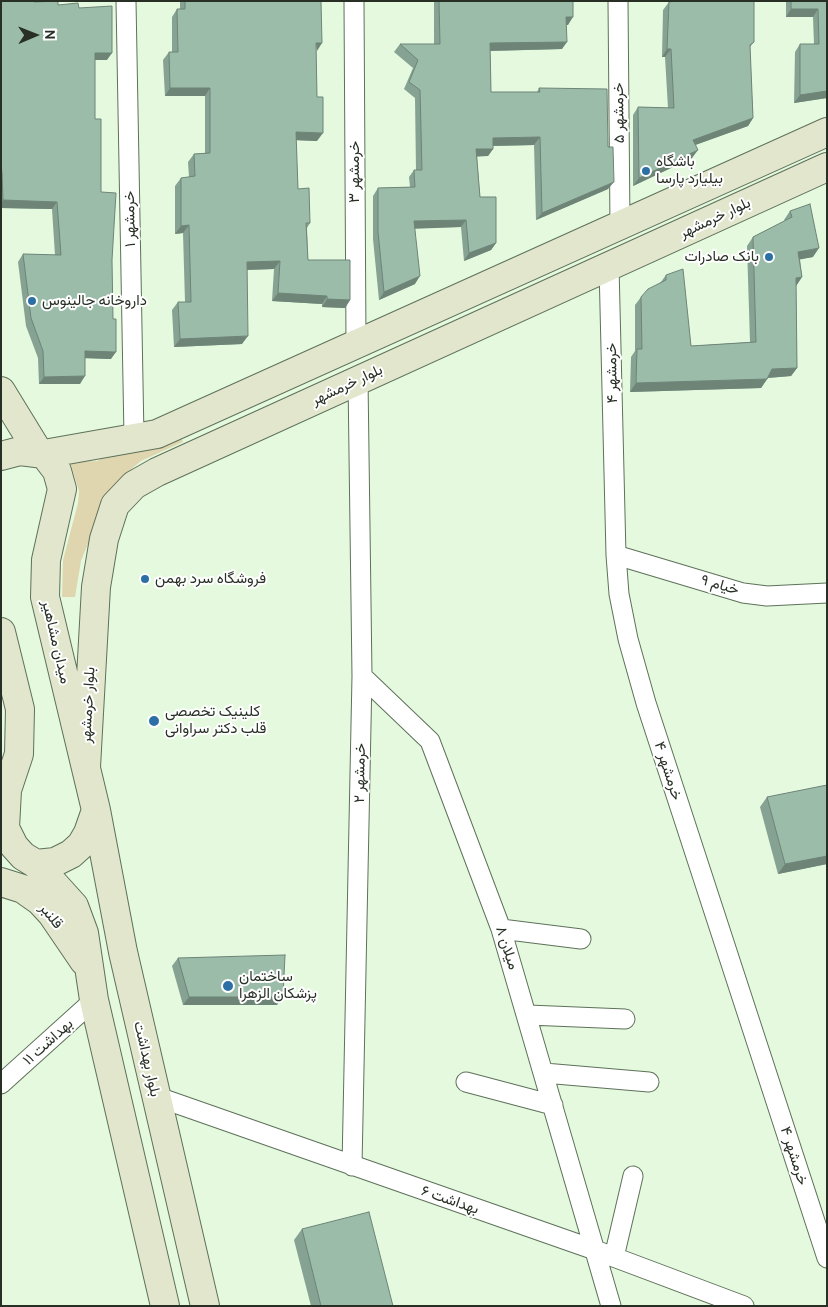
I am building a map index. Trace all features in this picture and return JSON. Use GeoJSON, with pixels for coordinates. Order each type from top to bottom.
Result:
{"type":"FeatureCollection","features":[{"type":"Feature","properties":{"kind":"main road"},"geometry":{"type":"LineString","coordinates":[[1,456],[20,451],[42,453],[157,434],[356,342],[620,226],[827,132]]}},
{"type":"Feature","properties":{"kind":"main road","name":"بلوار خرمشهر"},"geometry":{"type":"LineString","coordinates":[[86,767],[96,587],[104,539],[115,505],[134,486],[157,472],[358,379],[827,167]]}},
{"type":"Feature","properties":{"kind":"main road"},"geometry":{"type":"LineString","coordinates":[[356,342],[358,379]]}},
{"type":"Feature","properties":{"kind":"main road"},"geometry":{"type":"LineString","coordinates":[[1,391],[42,453]]}},
{"type":"Feature","properties":{"kind":"main road","name":"میدان مشاهیر"},"geometry":{"type":"LineString","coordinates":[[42,453],[57,471],[62,489],[46,560],[46,597],[96,810]]}},
{"type":"Feature","properties":{"kind":"main road"},"geometry":{"type":"LineString","coordinates":[[1,632],[20,709],[20,754],[7,790],[5,828],[14,846],[23,856],[36,864],[74,906],[84,933],[94,1000],[165,1306]]}},
{"type":"Feature","properties":{"kind":"main road"},"geometry":{"type":"LineString","coordinates":[[1,780],[20,754]]}},
{"type":"Feature","properties":{"kind":"main road"},"geometry":{"type":"LineString","coordinates":[[36,864],[55,862],[71,854],[88,833],[96,810]]}},
{"type":"Feature","properties":{"kind":"main road","name":"بلوار بهداشت"},"geometry":{"type":"LineString","coordinates":[[96,810],[123,952],[205,1306]]}},
{"type":"Feature","properties":{"kind":"main road","name":"قلنبر"},"geometry":{"type":"LineString","coordinates":[[1,882],[23,889],[40,901],[52,914],[88,966]]}},
{"type":"Feature","properties":{"kind":"street","name":"خرمشهر ۱"},"geometry":{"type":"LineString","coordinates":[[126,1],[134,437]]}},
{"type":"Feature","properties":{"kind":"street","name":"خرمشهر ۳"},"geometry":{"type":"LineString","coordinates":[[354,1],[356,342]]}},
{"type":"Feature","properties":{"kind":"street","name":"خرمشهر ۵"},"geometry":{"type":"LineString","coordinates":[[618,1],[620,226]]}},
{"type":"Feature","properties":{"kind":"street","name":"خرمشهر ۴"},"geometry":{"type":"LineString","coordinates":[[610,266],[618,594],[628,639],[646,703],[820,1215],[827,1258]]}},
{"type":"Feature","properties":{"kind":"street","name":"خرمشهر ۲"},"geometry":{"type":"LineString","coordinates":[[352,1166],[362,676],[358,379]]}},
{"type":"Feature","properties":{"kind":"street","name":"خیام ۹"},"geometry":{"type":"LineString","coordinates":[[616,555],[743,592],[767,596],[827,593]]}},
{"type":"Feature","properties":{"kind":"street","name":"میلان ۸"},"geometry":{"type":"LineString","coordinates":[[362,676],[430,741],[501,929],[528,1015],[611,1306]]}},
{"type":"Feature","properties":{"kind":"street"},"geometry":{"type":"LineString","coordinates":[[501,929],[581,939]]}},
{"type":"Feature","properties":{"kind":"street","name":"بهداشت ۱۱"},"geometry":{"type":"LineString","coordinates":[[1,1084],[94,1000]]}},
{"type":"Feature","properties":{"kind":"street"},"geometry":{"type":"LineString","coordinates":[[528,1015],[625,1019]]}},
{"type":"Feature","properties":{"kind":"street"},"geometry":{"type":"LineString","coordinates":[[544,1073],[649,1082]]}},
{"type":"Feature","properties":{"kind":"street"},"geometry":{"type":"LineString","coordinates":[[466,1082],[554,1105]]}},
{"type":"Feature","properties":{"kind":"street","name":"بهداشت ۶"},"geometry":{"type":"LineString","coordinates":[[155,1096],[595,1250],[744,1306]]}},
{"type":"Feature","properties":{"kind":"street"},"geometry":{"type":"LineString","coordinates":[[614,1258],[633,1176]]}},
{"type":"Feature","properties":{"kind":"shaded area"},"geometry":{"type":"Polygon","coordinates":[[[180,435],[183,442],[141,461],[124,475],[100,514],[81,561],[75,597],[62,597],[63,560],[78,503],[79,491],[70,462],[97,461],[124,447],[180,435]]]}},
{"type":"Feature","properties":{"kind":"building"},"geometry":{"type":"Polygon","coordinates":[[[1,1],[58,1],[58,5],[78,3],[79,8],[112,6],[112,53],[95,53],[95,119],[101,119],[101,192],[116,193],[112,260],[113,319],[116,319],[116,352],[85,351],[85,376],[44,377],[43,351],[31,318],[23,254],[61,255],[57,202],[3,200],[1,165],[1,1]]]}},
{"type":"Feature","properties":{"kind":"building"},"geometry":{"type":"Polygon","coordinates":[[[185,1],[321,1],[322,43],[316,43],[317,97],[323,97],[323,133],[296,132],[298,189],[309,188],[310,223],[306,223],[308,260],[350,260],[350,300],[327,299],[327,296],[278,293],[280,261],[247,262],[248,336],[180,339],[178,302],[191,302],[189,225],[181,226],[181,178],[195,176],[194,154],[210,153],[210,88],[170,88],[169,52],[178,52],[177,9],[185,9],[185,1]]]}},
{"type":"Feature","properties":{"kind":"building"},"geometry":{"type":"Polygon","coordinates":[[[439,1],[573,1],[573,17],[566,17],[567,42],[490,43],[491,92],[540,92],[539,88],[607,89],[608,147],[613,147],[614,182],[542,213],[540,137],[493,138],[493,149],[476,149],[480,197],[496,197],[496,243],[469,253],[466,220],[414,221],[420,276],[384,292],[378,232],[378,188],[415,187],[414,170],[422,170],[420,90],[409,82],[418,60],[400,44],[440,44],[439,1]]]}},
{"type":"Feature","properties":{"kind":"building"},"geometry":{"type":"Polygon","coordinates":[[[754,1],[754,42],[750,45],[753,118],[693,140],[698,150],[639,178],[638,107],[674,108],[671,49],[667,49],[669,2],[754,1]]]}},
{"type":"Feature","properties":{"kind":"building"},"geometry":{"type":"Polygon","coordinates":[[[791,1],[827,1],[827,91],[800,95],[800,44],[819,44],[818,9],[791,9],[791,1]]]}},
{"type":"Feature","properties":{"kind":"building"},"geometry":{"type":"Polygon","coordinates":[[[810,204],[819,248],[798,252],[802,277],[796,278],[797,368],[772,369],[767,379],[636,383],[637,349],[642,349],[641,297],[648,289],[666,280],[666,275],[683,269],[691,346],[756,342],[753,237],[792,217],[790,211],[810,204]]]}},
{"type":"Feature","properties":{"kind":"building"},"geometry":{"type":"Polygon","coordinates":[[[827,785],[827,856],[785,864],[767,797],[827,785]]]}},
{"type":"Feature","properties":{"kind":"building","name":"ساختمان پزشکان الزهرا"},"geometry":{"type":"Polygon","coordinates":[[[285,955],[283,997],[189,997],[178,958],[285,955]]]}},
{"type":"Feature","properties":{"kind":"building"},"geometry":{"type":"Polygon","coordinates":[[[369,1212],[393,1306],[321,1306],[302,1229],[369,1212]]]}},
{"type":"Feature","properties":{"kind":"place","name":"باشگاه بیلیارد پارسا"},"geometry":{"type":"Point","coordinates":[646,171]}},
{"type":"Feature","properties":{"kind":"place","name":"بانک صادرات"},"geometry":{"type":"Point","coordinates":[769,257]}},
{"type":"Feature","properties":{"kind":"place","name":"داروخانه جالینوس"},"geometry":{"type":"Point","coordinates":[32,301]}},
{"type":"Feature","properties":{"kind":"place","name":"فروشگاه سرد بهمن"},"geometry":{"type":"Point","coordinates":[145,579]}},
{"type":"Feature","properties":{"kind":"place","name":"کلینیک تخصصی قلب دکتر سراوانی"},"geometry":{"type":"Point","coordinates":[154,721]}},
{"type":"Feature","properties":{"kind":"place","name":"ساختمان پزشکان الزهرا"},"geometry":{"type":"Point","coordinates":[228,986]}}]}
